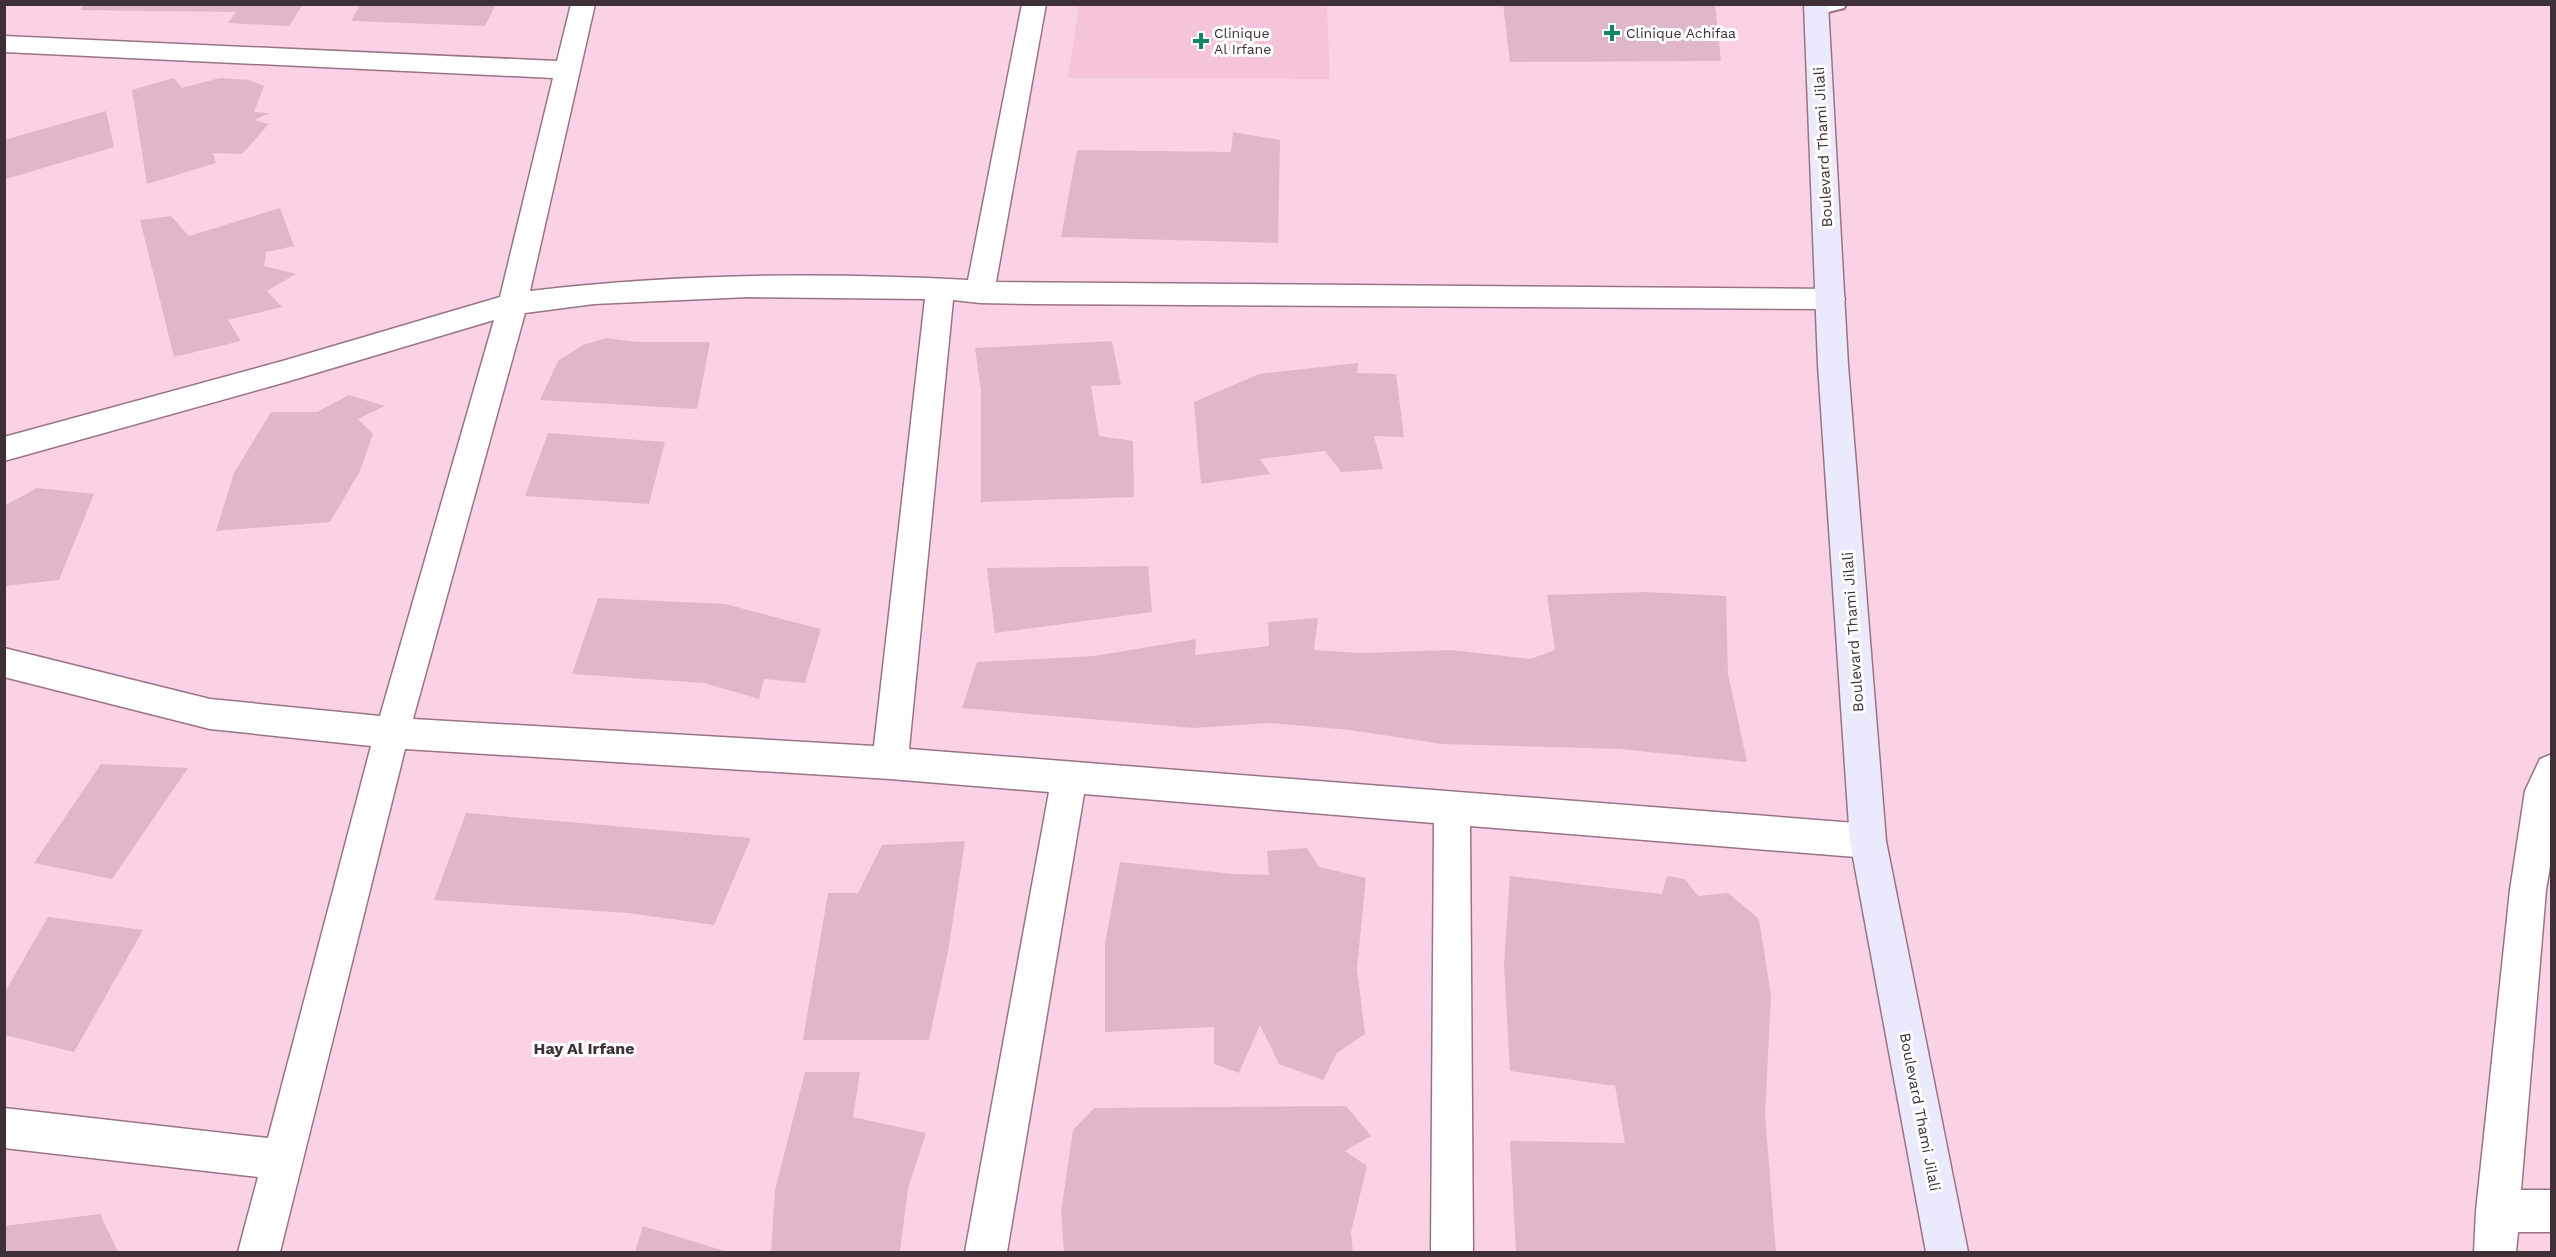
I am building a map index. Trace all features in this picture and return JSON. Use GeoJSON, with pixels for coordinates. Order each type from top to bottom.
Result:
{"type":"FeatureCollection","features":[{"type":"Feature","properties":{"kind":"street"},"geometry":{"type":"LineString","coordinates":[[259,1252],[392,733],[513,304],[583,4]]}},
{"type":"Feature","properties":{"kind":"street"},"geometry":{"type":"LineString","coordinates":[[980,293],[1034,4]]}},
{"type":"Feature","properties":{"kind":"street","name":"Boulevard Thami Jilali"},"geometry":{"type":"LineString","coordinates":[[1823,6],[1833,365],[1868,841],[1947,1252]]}},
{"type":"Feature","properties":{"kind":"street"},"geometry":{"type":"LineString","coordinates":[[4,44],[566,70]]}},
{"type":"Feature","properties":{"kind":"street"},"geometry":{"type":"LineString","coordinates":[[4,448],[286,371],[513,304],[594,294],[748,287],[940,289],[980,293],[1832,299]]}},
{"type":"Feature","properties":{"kind":"street"},"geometry":{"type":"LineString","coordinates":[[890,763],[940,289]]}},
{"type":"Feature","properties":{"kind":"street"},"geometry":{"type":"LineString","coordinates":[[4,662],[210,714],[392,733],[890,763],[1868,841]]}},
{"type":"Feature","properties":{"kind":"street"},"geometry":{"type":"LineString","coordinates":[[2495,1252],[2497,1211],[2540,891],[2543,791],[2552,770]]}},
{"type":"Feature","properties":{"kind":"street"},"geometry":{"type":"LineString","coordinates":[[986,1252],[1070,777]]}},
{"type":"Feature","properties":{"kind":"street"},"geometry":{"type":"LineString","coordinates":[[1452,808],[1452,1252]]}},
{"type":"Feature","properties":{"kind":"street"},"geometry":{"type":"LineString","coordinates":[[4,1128],[283,1160]]}},
{"type":"Feature","properties":{"kind":"street"},"geometry":{"type":"LineString","coordinates":[[2497,1211],[2552,1211]]}},
{"type":"Feature","properties":{"kind":"shaded area","name":"Clinique Al Irfane"},"geometry":{"type":"Polygon","coordinates":[[[1079,5],[1327,5],[1330,79],[1068,78],[1079,5]]]}},
{"type":"Feature","properties":{"kind":"building"},"geometry":{"type":"Polygon","coordinates":[[[85,4],[303,4],[289,26],[228,23],[236,12],[80,10],[85,4]]]}},
{"type":"Feature","properties":{"kind":"building"},"geometry":{"type":"Polygon","coordinates":[[[361,4],[496,4],[485,26],[351,21],[361,4]]]}},
{"type":"Feature","properties":{"kind":"building","name":"Clinique Achifaa"},"geometry":{"type":"Polygon","coordinates":[[[1503,4],[1715,4],[1721,61],[1510,62],[1503,4]]]}},
{"type":"Feature","properties":{"kind":"building"},"geometry":{"type":"Polygon","coordinates":[[[174,78],[182,88],[220,78],[249,80],[264,86],[254,112],[270,113],[254,120],[269,124],[242,154],[213,153],[216,163],[147,184],[132,90],[174,78]]]}},
{"type":"Feature","properties":{"kind":"building"},"geometry":{"type":"Polygon","coordinates":[[[106,111],[114,147],[6,179],[4,140],[106,111]]]}},
{"type":"Feature","properties":{"kind":"building"},"geometry":{"type":"Polygon","coordinates":[[[1233,132],[1280,140],[1278,243],[1061,237],[1077,150],[1231,152],[1233,132]]]}},
{"type":"Feature","properties":{"kind":"building"},"geometry":{"type":"Polygon","coordinates":[[[280,208],[294,246],[266,252],[264,266],[296,274],[267,291],[282,307],[228,320],[241,341],[174,357],[140,220],[171,216],[189,236],[280,208]]]}},
{"type":"Feature","properties":{"kind":"building"},"geometry":{"type":"Polygon","coordinates":[[[606,338],[636,342],[710,342],[697,409],[540,400],[558,361],[583,345],[606,338]]]}},
{"type":"Feature","properties":{"kind":"building"},"geometry":{"type":"Polygon","coordinates":[[[1112,341],[1121,385],[1091,386],[1099,436],[1133,441],[1134,497],[981,502],[981,391],[975,348],[1112,341]]]}},
{"type":"Feature","properties":{"kind":"building"},"geometry":{"type":"Polygon","coordinates":[[[1358,363],[1357,373],[1396,374],[1404,437],[1374,436],[1383,469],[1341,472],[1325,451],[1260,459],[1270,474],[1201,484],[1194,402],[1259,374],[1358,363]]]}},
{"type":"Feature","properties":{"kind":"building"},"geometry":{"type":"Polygon","coordinates":[[[349,395],[385,406],[358,419],[373,434],[360,471],[330,522],[216,531],[234,473],[271,412],[317,412],[349,395]]]}},
{"type":"Feature","properties":{"kind":"building"},"geometry":{"type":"Polygon","coordinates":[[[548,433],[665,442],[649,504],[525,496],[548,433]]]}},
{"type":"Feature","properties":{"kind":"building"},"geometry":{"type":"Polygon","coordinates":[[[37,488],[94,494],[59,580],[4,586],[4,506],[37,488]]]}},
{"type":"Feature","properties":{"kind":"building"},"geometry":{"type":"Polygon","coordinates":[[[1148,566],[1152,612],[995,633],[987,568],[1148,566]]]}},
{"type":"Feature","properties":{"kind":"building"},"geometry":{"type":"Polygon","coordinates":[[[1644,592],[1726,596],[1728,674],[1747,762],[1619,749],[1442,744],[1350,730],[1269,723],[1194,728],[962,708],[977,662],[1094,656],[1196,639],[1195,655],[1269,646],[1268,622],[1318,618],[1314,650],[1360,653],[1452,650],[1530,659],[1555,650],[1547,595],[1644,592]]]}},
{"type":"Feature","properties":{"kind":"building"},"geometry":{"type":"Polygon","coordinates":[[[598,598],[725,604],[821,629],[805,683],[764,679],[759,699],[704,683],[572,674],[598,598]]]}},
{"type":"Feature","properties":{"kind":"building"},"geometry":{"type":"Polygon","coordinates":[[[101,764],[188,768],[112,879],[34,863],[101,764]]]}},
{"type":"Feature","properties":{"kind":"building"},"geometry":{"type":"Polygon","coordinates":[[[466,813],[751,838],[714,925],[628,913],[434,900],[466,813]]]}},
{"type":"Feature","properties":{"kind":"building"},"geometry":{"type":"Polygon","coordinates":[[[965,841],[948,952],[929,1040],[803,1040],[828,893],[858,893],[882,845],[965,841]]]}},
{"type":"Feature","properties":{"kind":"building"},"geometry":{"type":"Polygon","coordinates":[[[1307,848],[1319,867],[1366,878],[1357,969],[1365,1034],[1337,1053],[1323,1080],[1279,1064],[1260,1025],[1239,1073],[1214,1064],[1214,1027],[1105,1032],[1105,944],[1120,862],[1234,874],[1269,875],[1267,851],[1307,848]]]}},
{"type":"Feature","properties":{"kind":"building"},"geometry":{"type":"Polygon","coordinates":[[[1510,876],[1662,894],[1667,876],[1685,879],[1698,896],[1728,893],[1759,919],[1771,995],[1765,1115],[1776,1252],[1516,1252],[1510,1141],[1625,1143],[1615,1086],[1510,1071],[1504,964],[1510,876]]]}},
{"type":"Feature","properties":{"kind":"building"},"geometry":{"type":"Polygon","coordinates":[[[48,917],[143,930],[74,1052],[5,1035],[5,992],[48,917]]]}},
{"type":"Feature","properties":{"kind":"building"},"geometry":{"type":"Polygon","coordinates":[[[805,1072],[860,1072],[853,1117],[926,1133],[908,1188],[900,1252],[771,1252],[775,1190],[805,1072]]]}},
{"type":"Feature","properties":{"kind":"building"},"geometry":{"type":"Polygon","coordinates":[[[1346,1106],[1371,1136],[1345,1151],[1367,1166],[1351,1232],[1353,1252],[1064,1252],[1061,1212],[1073,1130],[1094,1108],[1346,1106]]]}},
{"type":"Feature","properties":{"kind":"building"},"geometry":{"type":"Polygon","coordinates":[[[100,1214],[118,1252],[4,1252],[4,1226],[100,1214]]]}},
{"type":"Feature","properties":{"kind":"building"},"geometry":{"type":"Polygon","coordinates":[[[643,1226],[728,1252],[635,1252],[643,1226]]]}},
{"type":"Feature","properties":{"kind":"place","name":"Clinique Achifaa"},"geometry":{"type":"Point","coordinates":[1612,33]}},
{"type":"Feature","properties":{"kind":"place","name":"Clinique Al Irfane"},"geometry":{"type":"Point","coordinates":[1201,41]}},
{"type":"Feature","properties":{"kind":"district","name":"Hay Al Irfane"},"geometry":{"type":"Point","coordinates":[584,1048]}}]}
